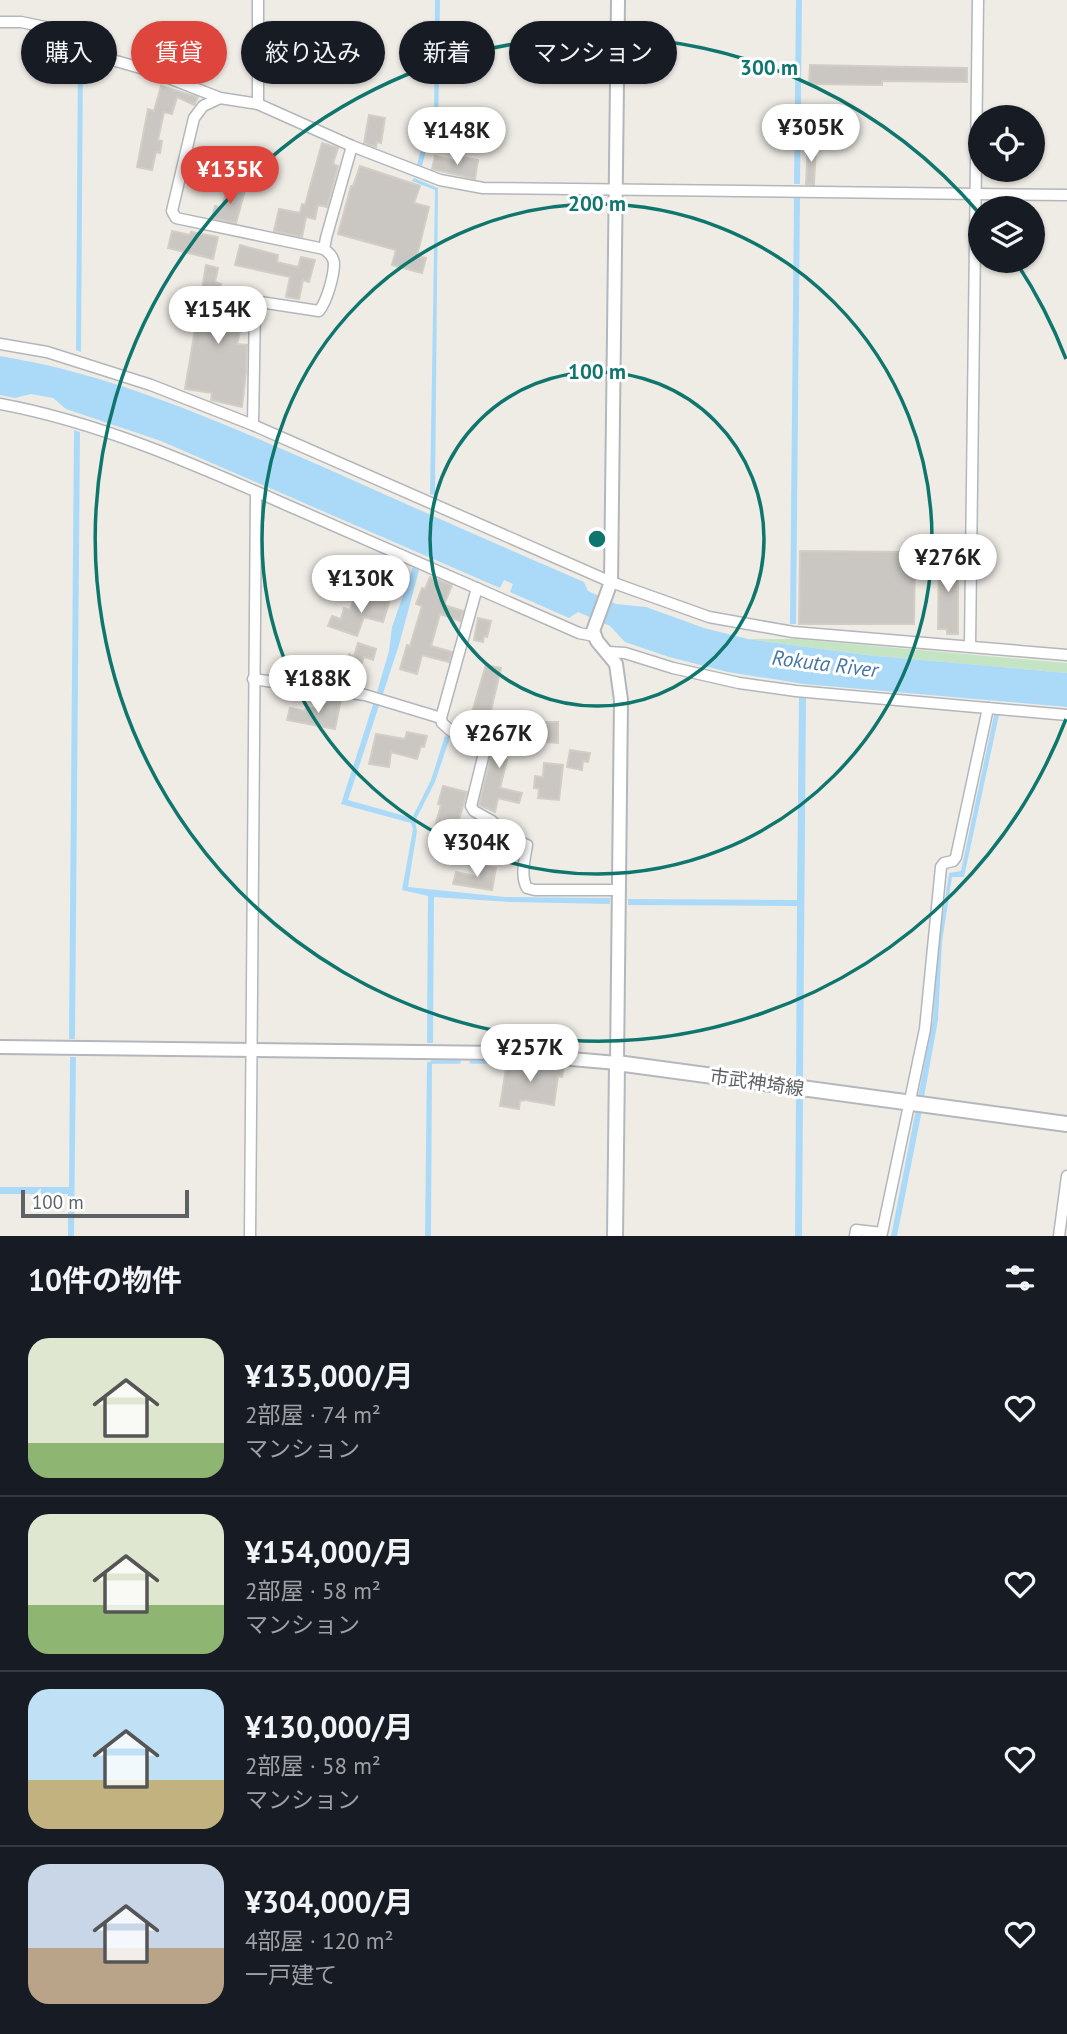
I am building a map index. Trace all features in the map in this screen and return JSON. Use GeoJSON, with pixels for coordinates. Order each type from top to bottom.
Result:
{"type":"FeatureCollection","features":[{"type":"Feature","properties":{"kind":"main road","name":"市武神埼線"},"geometry":{"type":"LineString","coordinates":[[617,1063],[1067,1124]]}},
{"type":"Feature","properties":{"kind":"main road"},"geometry":{"type":"LineString","coordinates":[[615,1236],[617,1063]]}},
{"type":"Feature","properties":{"kind":"street"},"geometry":{"type":"LineString","coordinates":[[258,0],[258,104]]}},
{"type":"Feature","properties":{"kind":"street"},"geometry":{"type":"LineString","coordinates":[[594,631],[611,582],[618,0]]}},
{"type":"Feature","properties":{"kind":"street"},"geometry":{"type":"LineString","coordinates":[[970,646],[978,0]]}},
{"type":"Feature","properties":{"kind":"street"},"geometry":{"type":"LineString","coordinates":[[0,22],[21,22],[45,27],[109,59],[151,71],[220,98],[258,104],[352,146],[440,180],[463,186],[1067,195]]}},
{"type":"Feature","properties":{"kind":"street"},"geometry":{"type":"LineString","coordinates":[[220,98],[203,106],[194,118],[172,211],[176,218],[324,249],[331,254],[334,262],[326,302],[319,311],[256,303],[253,425]]}},
{"type":"Feature","properties":{"kind":"street"},"geometry":{"type":"LineString","coordinates":[[324,249],[352,146]]}},
{"type":"Feature","properties":{"kind":"street"},"geometry":{"type":"LineString","coordinates":[[0,344],[47,352],[151,385],[253,425],[611,582],[709,617],[793,632],[1067,655]]}},
{"type":"Feature","properties":{"kind":"street"},"geometry":{"type":"LineString","coordinates":[[0,404],[55,416],[113,434],[256,492],[579,633],[594,631]]}},
{"type":"Feature","properties":{"kind":"street"},"geometry":{"type":"LineString","coordinates":[[250,1236],[256,492]]}},
{"type":"Feature","properties":{"kind":"street"},"geometry":{"type":"LineString","coordinates":[[477,588],[441,718],[442,723],[451,730],[481,740],[484,744],[471,806],[507,836],[527,845],[524,875],[527,888],[619,890]]}},
{"type":"Feature","properties":{"kind":"street"},"geometry":{"type":"LineString","coordinates":[[0,1048],[502,1053],[617,1063],[620,679],[616,664],[594,631]]}},
{"type":"Feature","properties":{"kind":"street"},"geometry":{"type":"LineString","coordinates":[[608,652],[625,653],[673,668],[739,683],[796,691],[1067,715]]}},
{"type":"Feature","properties":{"kind":"street"},"geometry":{"type":"LineString","coordinates":[[253,678],[372,698],[441,718]]}},
{"type":"Feature","properties":{"kind":"street"},"geometry":{"type":"LineString","coordinates":[[855,1236],[856,1230],[882,1233],[925,1029],[941,867],[956,857],[988,708]]}},
{"type":"Feature","properties":{"kind":"street"},"geometry":{"type":"LineString","coordinates":[[1059,1236],[1067,1176]]}},
{"type":"Feature","properties":{"kind":"green space"},"geometry":{"type":"Polygon","coordinates":[[[748,639],[797,639],[1067,663],[1067,673],[867,655],[748,639]]]}},
{"type":"Feature","properties":{"kind":"water"},"geometry":{"type":"Polygon","coordinates":[[[435,0],[440,0],[440,21],[435,21],[435,0]]]}},
{"type":"Feature","properties":{"kind":"water"},"geometry":{"type":"Polygon","coordinates":[[[796,0],[802,0],[800,184],[794,184],[796,0]]]}},
{"type":"Feature","properties":{"kind":"water"},"geometry":{"type":"Polygon","coordinates":[[[78,84],[83,84],[81,352],[76,350],[78,84]]]}},
{"type":"Feature","properties":{"kind":"water"},"geometry":{"type":"Polygon","coordinates":[[[434,84],[439,84],[438,137],[429,139],[422,166],[417,165],[425,133],[434,133],[434,84]]]}},
{"type":"Feature","properties":{"kind":"water"},"geometry":{"type":"Polygon","coordinates":[[[414,178],[438,188],[435,495],[430,494],[435,190],[412,181],[414,178]]]}},
{"type":"Feature","properties":{"kind":"water"},"geometry":{"type":"Polygon","coordinates":[[[794,197],[800,197],[796,624],[790,624],[794,197]]]}},
{"type":"Feature","properties":{"kind":"water","name":"Rokuta River"},"geometry":{"type":"Polygon","coordinates":[[[0,356],[83,374],[204,416],[584,582],[588,591],[616,604],[646,607],[704,628],[748,639],[867,655],[1067,673],[1067,707],[804,684],[728,672],[669,657],[625,642],[610,626],[578,612],[569,618],[510,592],[513,584],[504,580],[500,588],[161,441],[66,409],[53,398],[31,394],[15,398],[0,395],[0,356]]]}},
{"type":"Feature","properties":{"kind":"water"},"geometry":{"type":"Polygon","coordinates":[[[74,430],[80,432],[75,1039],[69,1039],[74,430]]]}},
{"type":"Feature","properties":{"kind":"water"},"geometry":{"type":"Polygon","coordinates":[[[413,567],[419,570],[399,645],[348,800],[412,818],[431,780],[445,736],[450,737],[435,782],[415,821],[417,831],[408,887],[505,897],[610,898],[610,904],[434,897],[433,1043],[427,1043],[428,896],[402,890],[413,829],[411,823],[341,804],[389,651],[392,627],[413,567]]]}},
{"type":"Feature","properties":{"kind":"water"},"geometry":{"type":"Polygon","coordinates":[[[799,698],[806,698],[803,1081],[796,1080],[797,906],[628,905],[628,899],[797,900],[799,698]]]}},
{"type":"Feature","properties":{"kind":"water"},"geometry":{"type":"Polygon","coordinates":[[[994,715],[999,715],[964,877],[952,877],[942,942],[938,1020],[924,1097],[918,1097],[933,1019],[939,939],[949,873],[961,871],[994,715]]]}},
{"type":"Feature","properties":{"kind":"water"},"geometry":{"type":"Polygon","coordinates":[[[70,1057],[76,1057],[74,1236],[68,1236],[68,1194],[0,1194],[0,1187],[69,1187],[70,1057]]]}},
{"type":"Feature","properties":{"kind":"water"},"geometry":{"type":"Polygon","coordinates":[[[427,1062],[432,1062],[431,1236],[425,1236],[427,1062]]]}},
{"type":"Feature","properties":{"kind":"water"},"geometry":{"type":"Polygon","coordinates":[[[796,1094],[803,1096],[802,1236],[795,1236],[796,1094]]]}},
{"type":"Feature","properties":{"kind":"water"},"geometry":{"type":"Polygon","coordinates":[[[916,1109],[922,1110],[897,1236],[891,1236],[916,1109]]]}},
{"type":"Feature","properties":{"kind":"building"},"geometry":{"type":"Polygon","coordinates":[[[810,65],[967,68],[967,82],[809,84],[810,65]]]}},
{"type":"Feature","properties":{"kind":"building"},"geometry":{"type":"Polygon","coordinates":[[[161,86],[198,97],[194,105],[177,97],[172,114],[164,112],[158,140],[162,141],[160,153],[156,152],[152,170],[137,167],[148,109],[154,111],[161,86]]]}},
{"type":"Feature","properties":{"kind":"building"},"geometry":{"type":"Polygon","coordinates":[[[369,115],[385,118],[381,143],[377,142],[376,147],[364,143],[369,115]]]}},
{"type":"Feature","properties":{"kind":"building"},"geometry":{"type":"Polygon","coordinates":[[[322,143],[338,148],[333,164],[338,166],[327,207],[318,205],[315,219],[306,217],[302,237],[274,231],[279,209],[300,213],[302,204],[305,205],[322,143]]]}},
{"type":"Feature","properties":{"kind":"building"},"geometry":{"type":"Polygon","coordinates":[[[808,144],[816,144],[814,185],[806,184],[808,144]]]}},
{"type":"Feature","properties":{"kind":"building"},"geometry":{"type":"Polygon","coordinates":[[[435,156],[461,162],[462,157],[478,160],[475,179],[432,169],[435,156]]]}},
{"type":"Feature","properties":{"kind":"building"},"geometry":{"type":"Polygon","coordinates":[[[360,166],[420,186],[414,203],[429,207],[417,256],[426,258],[422,273],[392,265],[396,250],[338,234],[351,186],[360,166]]]}},
{"type":"Feature","properties":{"kind":"building"},"geometry":{"type":"Polygon","coordinates":[[[228,186],[245,190],[236,223],[212,218],[215,206],[222,208],[228,186]]]}},
{"type":"Feature","properties":{"kind":"building"},"geometry":{"type":"Polygon","coordinates":[[[172,231],[218,237],[213,259],[168,248],[172,231]]]}},
{"type":"Feature","properties":{"kind":"building"},"geometry":{"type":"Polygon","coordinates":[[[240,245],[278,255],[277,262],[298,267],[301,257],[315,260],[309,282],[303,280],[299,299],[286,297],[290,277],[235,265],[240,245]]]}},
{"type":"Feature","properties":{"kind":"building"},"geometry":{"type":"Polygon","coordinates":[[[206,265],[218,268],[215,282],[221,284],[219,293],[241,298],[238,313],[244,314],[237,344],[247,345],[242,407],[211,400],[212,393],[185,389],[206,265]]]}},
{"type":"Feature","properties":{"kind":"building"},"geometry":{"type":"Polygon","coordinates":[[[800,551],[915,552],[914,624],[799,624],[800,551]]]}},
{"type":"Feature","properties":{"kind":"building"},"geometry":{"type":"Polygon","coordinates":[[[939,555],[958,555],[958,634],[947,634],[947,629],[938,629],[939,555]]]}},
{"type":"Feature","properties":{"kind":"building"},"geometry":{"type":"Polygon","coordinates":[[[430,577],[452,585],[444,605],[463,611],[460,621],[440,614],[431,646],[452,652],[449,662],[422,655],[417,674],[400,669],[422,606],[416,604],[430,577]]]}},
{"type":"Feature","properties":{"kind":"building"},"geometry":{"type":"Polygon","coordinates":[[[370,594],[390,600],[383,622],[364,617],[357,636],[328,626],[332,616],[341,619],[344,608],[350,610],[354,599],[367,604],[370,594]]]}},
{"type":"Feature","properties":{"kind":"building"},"geometry":{"type":"Polygon","coordinates":[[[478,618],[491,621],[483,642],[474,640],[478,618]]]}},
{"type":"Feature","properties":{"kind":"building"},"geometry":{"type":"Polygon","coordinates":[[[358,643],[376,649],[373,660],[364,657],[357,678],[360,679],[358,686],[334,683],[339,663],[346,665],[349,654],[354,656],[358,643]]]}},
{"type":"Feature","properties":{"kind":"building"},"geometry":{"type":"Polygon","coordinates":[[[486,665],[501,668],[488,723],[470,719],[486,665]]]}},
{"type":"Feature","properties":{"kind":"building"},"geometry":{"type":"Polygon","coordinates":[[[329,697],[341,699],[335,729],[287,720],[290,708],[322,710],[329,697]]]}},
{"type":"Feature","properties":{"kind":"building"},"geometry":{"type":"Polygon","coordinates":[[[500,720],[521,725],[518,738],[507,735],[501,758],[507,760],[500,788],[522,793],[519,803],[498,798],[495,812],[479,805],[500,720]]]}},
{"type":"Feature","properties":{"kind":"building"},"geometry":{"type":"Polygon","coordinates":[[[546,722],[558,722],[558,743],[545,742],[546,722]]]}},
{"type":"Feature","properties":{"kind":"building"},"geometry":{"type":"Polygon","coordinates":[[[407,732],[427,736],[417,759],[391,752],[389,767],[369,764],[376,734],[405,739],[407,732]]]}},
{"type":"Feature","properties":{"kind":"building"},"geometry":{"type":"Polygon","coordinates":[[[570,750],[590,753],[588,762],[583,761],[582,770],[567,767],[570,750]]]}},
{"type":"Feature","properties":{"kind":"building"},"geometry":{"type":"Polygon","coordinates":[[[544,763],[563,765],[559,800],[538,798],[539,789],[534,788],[535,776],[543,777],[544,763]]]}},
{"type":"Feature","properties":{"kind":"building"},"geometry":{"type":"Polygon","coordinates":[[[443,786],[467,792],[456,830],[474,834],[471,850],[430,844],[441,805],[438,804],[443,786]]]}},
{"type":"Feature","properties":{"kind":"building"},"geometry":{"type":"Polygon","coordinates":[[[480,865],[496,868],[492,890],[453,884],[456,872],[478,877],[480,865]]]}},
{"type":"Feature","properties":{"kind":"building"},"geometry":{"type":"Polygon","coordinates":[[[507,1062],[564,1067],[562,1077],[558,1076],[554,1105],[525,1100],[520,1101],[519,1109],[500,1106],[507,1062]]]}},
{"type":"Feature","properties":{"kind":"waterway"},"geometry":{"type":"LineString","coordinates":[[432,1062],[459,1062]]}},
{"type":"Feature","properties":{"kind":"waterway"},"geometry":{"type":"LineString","coordinates":[[471,1062],[496,1062]]}}]}
